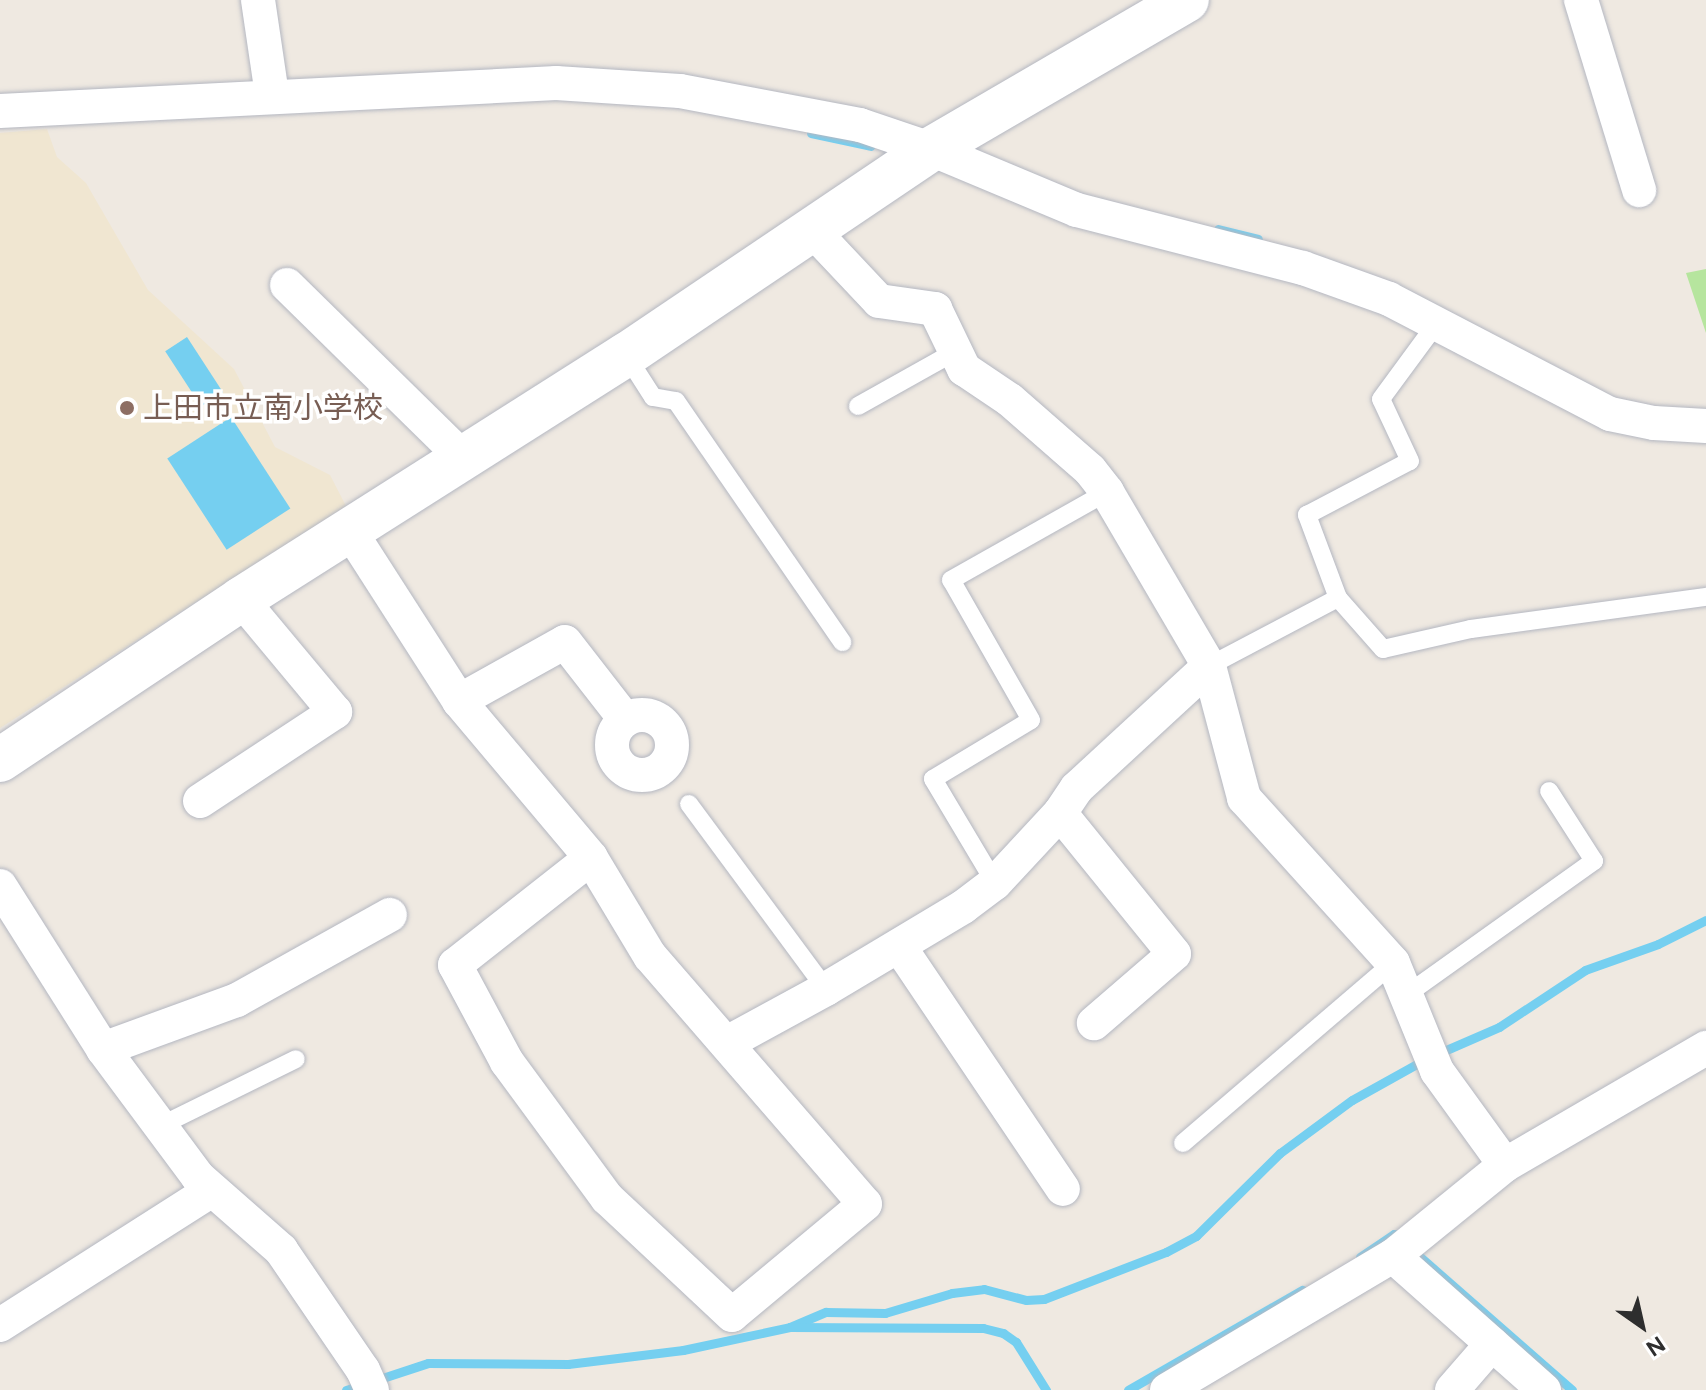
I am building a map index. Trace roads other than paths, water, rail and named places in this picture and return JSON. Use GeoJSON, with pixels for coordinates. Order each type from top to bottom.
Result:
{"type":"FeatureCollection","features":[{"type":"Feature","properties":{"kind":"street"},"geometry":{"type":"LineString","coordinates":[[258,0],[272,95]]}},
{"type":"Feature","properties":{"kind":"street"},"geometry":{"type":"LineString","coordinates":[[0,760],[241,599],[626,355],[931,149],[1187,0]]}},
{"type":"Feature","properties":{"kind":"street"},"geometry":{"type":"LineString","coordinates":[[1581,0],[1639,190]]}},
{"type":"Feature","properties":{"kind":"street"},"geometry":{"type":"LineString","coordinates":[[0,111],[556,83],[680,91],[860,125],[931,149],[1077,210],[1303,268],[1389,299],[1610,414],[1654,423],[1706,426]]}},
{"type":"Feature","properties":{"kind":"street"},"geometry":{"type":"LineString","coordinates":[[813,231],[879,301],[935,309],[964,369],[1010,400],[1090,470],[1107,492],[1209,666],[1244,798],[1393,963],[1432,1057],[1505,1165]]}},
{"type":"Feature","properties":{"kind":"street"},"geometry":{"type":"LineString","coordinates":[[287,285],[464,459]]}},
{"type":"Feature","properties":{"kind":"street"},"geometry":{"type":"LineString","coordinates":[[350,531],[459,701],[591,858],[650,956],[865,1204],[732,1315],[607,1198],[507,1062],[455,965],[591,858]]}},
{"type":"Feature","properties":{"kind":"street"},"geometry":{"type":"LineString","coordinates":[[200,801],[335,712],[241,599]]}},
{"type":"Feature","properties":{"kind":"street"},"geometry":{"type":"LineString","coordinates":[[459,701],[565,642],[625,719]]}},
{"type":"Feature","properties":{"kind":"street"},"geometry":{"type":"LineString","coordinates":[[727,1043],[899,946],[995,883],[1060,813],[1077,788],[1123,742],[1209,666]]}},
{"type":"Feature","properties":{"kind":"street"},"geometry":{"type":"LineString","coordinates":[[1060,813],[1174,954],[1094,1023]]}},
{"type":"Feature","properties":{"kind":"street"},"geometry":{"type":"LineString","coordinates":[[0,886],[103,1049],[198,1177],[281,1250],[367,1380]]}},
{"type":"Feature","properties":{"kind":"street"},"geometry":{"type":"LineString","coordinates":[[103,1049],[237,1000],[390,915]]}},
{"type":"Feature","properties":{"kind":"street"},"geometry":{"type":"LineString","coordinates":[[899,946],[1063,1189]]}},
{"type":"Feature","properties":{"kind":"street"},"geometry":{"type":"LineString","coordinates":[[1167,1390],[1393,1256],[1505,1165],[1701,1058]]}},
{"type":"Feature","properties":{"kind":"street"},"geometry":{"type":"LineString","coordinates":[[0,1325],[212,1190]]}},
{"type":"Feature","properties":{"kind":"street"},"geometry":{"type":"LineString","coordinates":[[1393,1256],[1544,1390]]}},
{"type":"Feature","properties":{"kind":"street"},"geometry":{"type":"LineString","coordinates":[[1452,1390],[1492,1344]]}},
{"type":"Feature","properties":{"kind":"lane"},"geometry":{"type":"LineString","coordinates":[[1436,324],[1381,399],[1410,461],[1307,515],[1338,598],[1383,649],[1471,629],[1706,597]]}},
{"type":"Feature","properties":{"kind":"lane"},"geometry":{"type":"LineString","coordinates":[[858,406],[956,351]]}},
{"type":"Feature","properties":{"kind":"lane"},"geometry":{"type":"LineString","coordinates":[[626,355],[653,397],[676,401],[842,642]]}},
{"type":"Feature","properties":{"kind":"lane"},"geometry":{"type":"LineString","coordinates":[[995,883],[933,779],[1031,720],[951,580],[1107,492]]}},
{"type":"Feature","properties":{"kind":"lane"},"geometry":{"type":"LineString","coordinates":[[1209,666],[1338,598]]}},
{"type":"Feature","properties":{"kind":"lane"},"geometry":{"type":"LineString","coordinates":[[1406,995],[1594,861],[1549,791]]}},
{"type":"Feature","properties":{"kind":"lane"},"geometry":{"type":"LineString","coordinates":[[689,804],[826,989]]}},
{"type":"Feature","properties":{"kind":"lane"},"geometry":{"type":"LineString","coordinates":[[1183,1143],[1393,963]]}},
{"type":"Feature","properties":{"kind":"lane"},"geometry":{"type":"LineString","coordinates":[[162,1125],[296,1059]]}},
{"type":"Feature","properties":{"kind":"water"},"geometry":{"type":"Polygon","coordinates":[[[187,337],[223,392],[201,407],[165,351],[187,337]]]}},
{"type":"Feature","properties":{"kind":"water"},"geometry":{"type":"Polygon","coordinates":[[[231,417],[290,508],[227,550],[167,458],[231,417]]]}},
{"type":"Feature","properties":{"kind":"waterway"},"geometry":{"type":"LineString","coordinates":[[811,133],[871,146]]}},
{"type":"Feature","properties":{"kind":"waterway"},"geometry":{"type":"LineString","coordinates":[[1218,229],[1258,239]]}},
{"type":"Feature","properties":{"kind":"waterway"},"geometry":{"type":"LineString","coordinates":[[1437,1054],[1499,1027],[1585,970],[1658,944],[1706,920]]}},
{"type":"Feature","properties":{"kind":"waterway"},"geometry":{"type":"LineString","coordinates":[[790,1327],[826,1312],[885,1313],[952,1293],[984,1289],[1026,1300],[1044,1299],[1166,1252],[1196,1236],[1280,1153],[1352,1100],[1424,1060]]}},
{"type":"Feature","properties":{"kind":"waterway"},"geometry":{"type":"LineString","coordinates":[[1360,1257],[1394,1234],[1400,1239]]}},
{"type":"Feature","properties":{"kind":"waterway"},"geometry":{"type":"LineString","coordinates":[[1411,1249],[1572,1390]]}},
{"type":"Feature","properties":{"kind":"waterway"},"geometry":{"type":"LineString","coordinates":[[1128,1390],[1302,1290]]}},
{"type":"Feature","properties":{"kind":"waterway"},"geometry":{"type":"LineString","coordinates":[[346,1390],[428,1363],[568,1364],[683,1350],[790,1327],[983,1328],[1003,1333],[1016,1342],[1046,1390]]}},
{"type":"Feature","properties":{"kind":"place","name":"上田市立南小学校"},"geometry":{"type":"Point","coordinates":[127,408]}}]}
